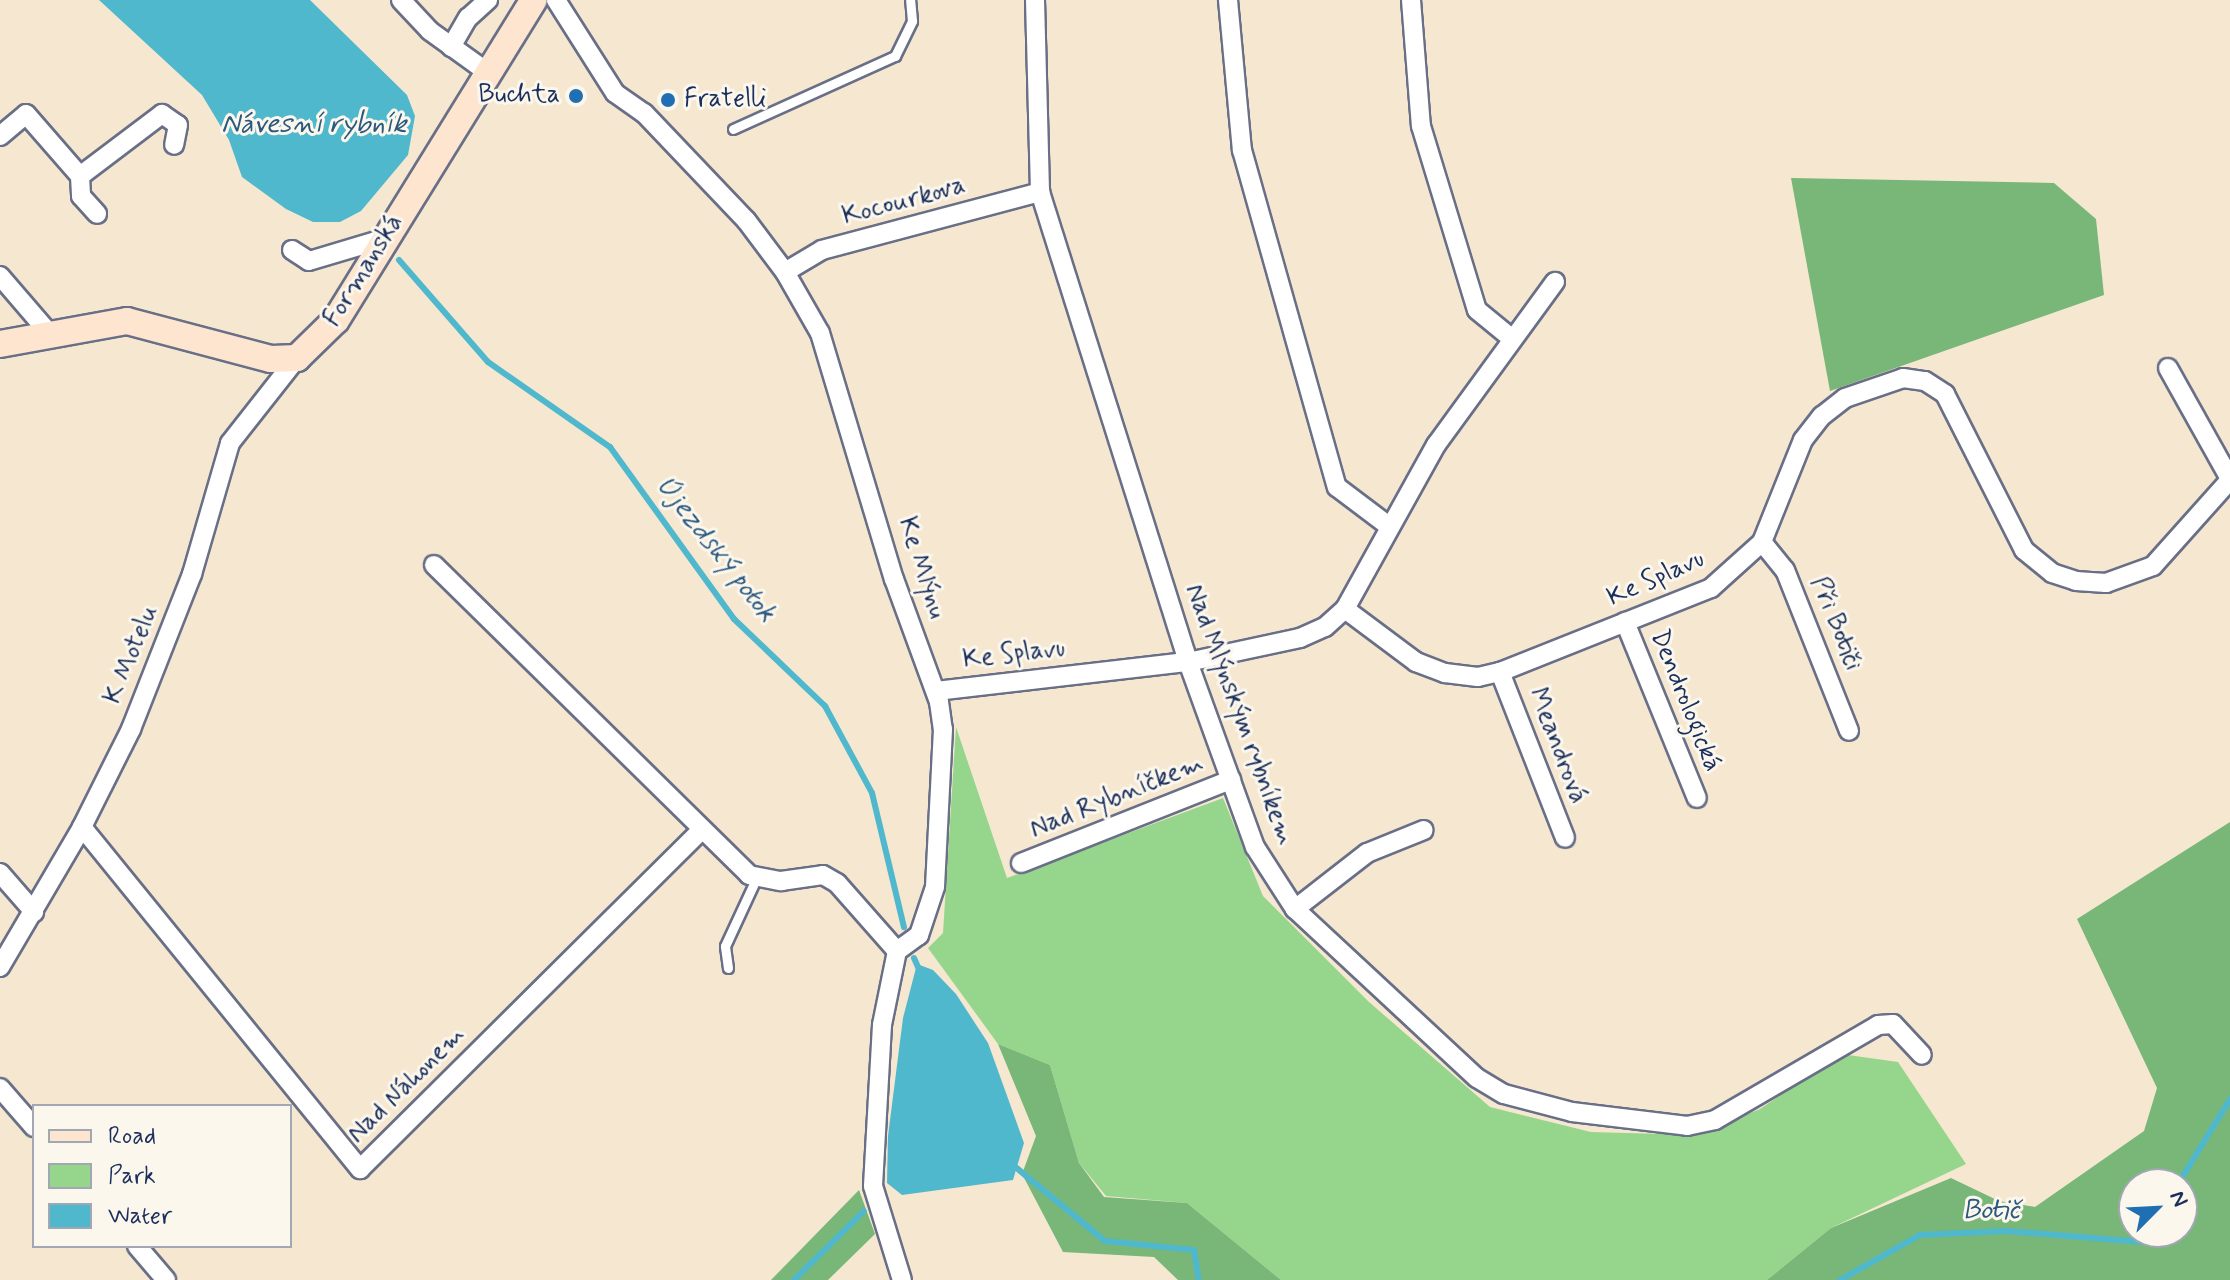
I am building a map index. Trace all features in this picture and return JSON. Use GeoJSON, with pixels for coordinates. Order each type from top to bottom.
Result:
{"type":"FeatureCollection","features":[{"type":"Feature","properties":{"kind":"street"},"geometry":{"type":"LineString","coordinates":[[401,0],[451,47],[487,72]]}},
{"type":"Feature","properties":{"kind":"street"},"geometry":{"type":"LineString","coordinates":[[451,47],[468,18],[488,0]]}},
{"type":"Feature","properties":{"kind":"street","name":"Formanská"},"geometry":{"type":"LineString","coordinates":[[297,358],[336,320],[534,0]]}},
{"type":"Feature","properties":{"kind":"street","name":"Ke Mlýnu"},"geometry":{"type":"LineString","coordinates":[[556,0],[615,93],[644,113],[736,209],[785,272],[820,333],[894,579],[936,691],[943,729],[935,887],[919,935],[897,951]]}},
{"type":"Feature","properties":{"kind":"street","name":"Nad Mlýnským rybníkem"},"geometry":{"type":"LineString","coordinates":[[1035,0],[1040,192],[1188,662],[1255,847],[1295,909],[1477,1078],[1504,1094],[1572,1112],[1687,1126],[1715,1120],[1878,1025],[1893,1024],[1922,1055]]}},
{"type":"Feature","properties":{"kind":"street"},"geometry":{"type":"LineString","coordinates":[[1228,0],[1242,150],[1337,487],[1390,527]]}},
{"type":"Feature","properties":{"kind":"street"},"geometry":{"type":"LineString","coordinates":[[1411,0],[1421,126],[1477,310],[1510,337]]}},
{"type":"Feature","properties":{"kind":"street"},"geometry":{"type":"LineString","coordinates":[[0,136],[26,114],[80,176],[81,196],[97,214]]}},
{"type":"Feature","properties":{"kind":"street"},"geometry":{"type":"LineString","coordinates":[[80,176],[162,114],[178,125],[174,145]]}},
{"type":"Feature","properties":{"kind":"street","name":"Kocourkova"},"geometry":{"type":"LineString","coordinates":[[785,272],[822,250],[1040,192]]}},
{"type":"Feature","properties":{"kind":"street"},"geometry":{"type":"LineString","coordinates":[[292,250],[309,261],[386,238]]}},
{"type":"Feature","properties":{"kind":"street"},"geometry":{"type":"LineString","coordinates":[[0,276],[49,333]]}},
{"type":"Feature","properties":{"kind":"street"},"geometry":{"type":"LineString","coordinates":[[1345,609],[1436,445],[1510,337],[1555,282]]}},
{"type":"Feature","properties":{"kind":"street"},"geometry":{"type":"LineString","coordinates":[[0,344],[127,321],[271,359],[297,358]]}},
{"type":"Feature","properties":{"kind":"street","name":"K Motelu"},"geometry":{"type":"LineString","coordinates":[[0,967],[82,827],[131,729],[192,574],[230,443],[297,358]]}},
{"type":"Feature","properties":{"kind":"street"},"geometry":{"type":"LineString","coordinates":[[2168,368],[2230,479]]}},
{"type":"Feature","properties":{"kind":"street","name":"Ke Splavu"},"geometry":{"type":"LineString","coordinates":[[936,691],[1188,662],[1300,638],[1325,627],[1345,609],[1416,662],[1445,673],[1478,677],[1500,672],[1711,588],[1762,542],[1803,440],[1822,416],[1845,398],[1903,378],[1925,381],[1945,394],[2024,550],[2052,573],[2076,581],[2106,583],[2153,566],[2230,479]]}},
{"type":"Feature","properties":{"kind":"street","name":"Při Botiči"},"geometry":{"type":"LineString","coordinates":[[1762,542],[1785,570],[1849,731]]}},
{"type":"Feature","properties":{"kind":"street"},"geometry":{"type":"LineString","coordinates":[[434,565],[701,830],[756,879],[823,875],[837,883],[897,951],[882,1025],[873,1186],[902,1280]]}},
{"type":"Feature","properties":{"kind":"street","name":"Dendrologická"},"geometry":{"type":"LineString","coordinates":[[1625,622],[1697,798]]}},
{"type":"Feature","properties":{"kind":"street","name":"Meandrová"},"geometry":{"type":"LineString","coordinates":[[1500,672],[1565,838]]}},
{"type":"Feature","properties":{"kind":"street","name":"Nad Rybníčkem"},"geometry":{"type":"LineString","coordinates":[[1021,863],[1231,780]]}},
{"type":"Feature","properties":{"kind":"street","name":"Nad Náhonem"},"geometry":{"type":"LineString","coordinates":[[82,827],[360,1169],[701,830]]}},
{"type":"Feature","properties":{"kind":"street"},"geometry":{"type":"LineString","coordinates":[[1295,909],[1367,853],[1424,830]]}},
{"type":"Feature","properties":{"kind":"street"},"geometry":{"type":"LineString","coordinates":[[0,873],[34,912]]}},
{"type":"Feature","properties":{"kind":"street"},"geometry":{"type":"LineString","coordinates":[[0,1088],[32,1125]]}},
{"type":"Feature","properties":{"kind":"street"},"geometry":{"type":"LineString","coordinates":[[139,1248],[166,1280]]}},
{"type":"Feature","properties":{"kind":"lane"},"geometry":{"type":"LineString","coordinates":[[733,129],[895,56],[912,21],[910,0]]}},
{"type":"Feature","properties":{"kind":"lane"},"geometry":{"type":"LineString","coordinates":[[728,968],[725,946],[756,879]]}},
{"type":"Feature","properties":{"kind":"green space"},"geometry":{"type":"Polygon","coordinates":[[[1791,178],[2054,183],[2096,219],[2104,295],[1830,391],[1791,178]]]}},
{"type":"Feature","properties":{"kind":"green space"},"geometry":{"type":"Polygon","coordinates":[[[956,727],[1007,878],[1223,798],[1263,896],[1369,1002],[1490,1107],[1591,1132],[1698,1135],[1760,1109],[1841,1054],[1898,1062],[1966,1164],[1831,1228],[1767,1280],[1281,1280],[1187,1203],[1106,1196],[1079,1163],[1050,1065],[998,1044],[928,948],[943,933],[956,727]]]}},
{"type":"Feature","properties":{"kind":"green space"},"geometry":{"type":"Polygon","coordinates":[[[2230,822],[2230,1280],[1767,1280],[1831,1228],[1951,1178],[1999,1201],[2035,1207],[2144,1131],[2157,1088],[2077,919],[2230,822]]]}},
{"type":"Feature","properties":{"kind":"green space"},"geometry":{"type":"Polygon","coordinates":[[[998,1044],[1050,1065],[1079,1163],[1104,1197],[1187,1203],[1281,1280],[1178,1280],[1154,1257],[1063,1252],[1022,1174],[1036,1136],[998,1044]]]}},
{"type":"Feature","properties":{"kind":"green space"},"geometry":{"type":"Polygon","coordinates":[[[859,1190],[875,1234],[828,1280],[771,1280],[859,1190]]]}},
{"type":"Feature","properties":{"kind":"water","name":"Návesní rybník"},"geometry":{"type":"Polygon","coordinates":[[[99,0],[310,0],[407,95],[415,116],[408,155],[361,211],[340,222],[313,222],[286,209],[242,177],[229,140],[202,95],[99,0]]]}},
{"type":"Feature","properties":{"kind":"water"},"geometry":{"type":"Polygon","coordinates":[[[917,964],[933,970],[956,994],[988,1043],[1024,1143],[1013,1180],[902,1195],[887,1183],[888,1136],[903,1018],[917,964]]]}},
{"type":"Feature","properties":{"kind":"waterway","name":"Újezdský potok"},"geometry":{"type":"LineString","coordinates":[[399,260],[488,362],[610,447],[734,619],[825,706],[872,793],[904,927]]}},
{"type":"Feature","properties":{"kind":"waterway","name":"Újezdský potok"},"geometry":{"type":"LineString","coordinates":[[914,958],[919,969]]}},
{"type":"Feature","properties":{"kind":"waterway","name":"Botič"},"geometry":{"type":"LineString","coordinates":[[2188,1168],[2230,1099]]}},
{"type":"Feature","properties":{"kind":"waterway","name":"Újezdský potok"},"geometry":{"type":"LineString","coordinates":[[1013,1165],[1105,1241],[1194,1250],[1199,1280]]}},
{"type":"Feature","properties":{"kind":"waterway"},"geometry":{"type":"LineString","coordinates":[[794,1280],[864,1211]]}},
{"type":"Feature","properties":{"kind":"waterway","name":"Botič"},"geometry":{"type":"LineString","coordinates":[[1840,1280],[1920,1235],[2006,1231],[2118,1240]]}},
{"type":"Feature","properties":{"kind":"place","name":"Buchta"},"geometry":{"type":"Point","coordinates":[576,96]}},
{"type":"Feature","properties":{"kind":"place","name":"Fratelli"},"geometry":{"type":"Point","coordinates":[668,100]}}]}
